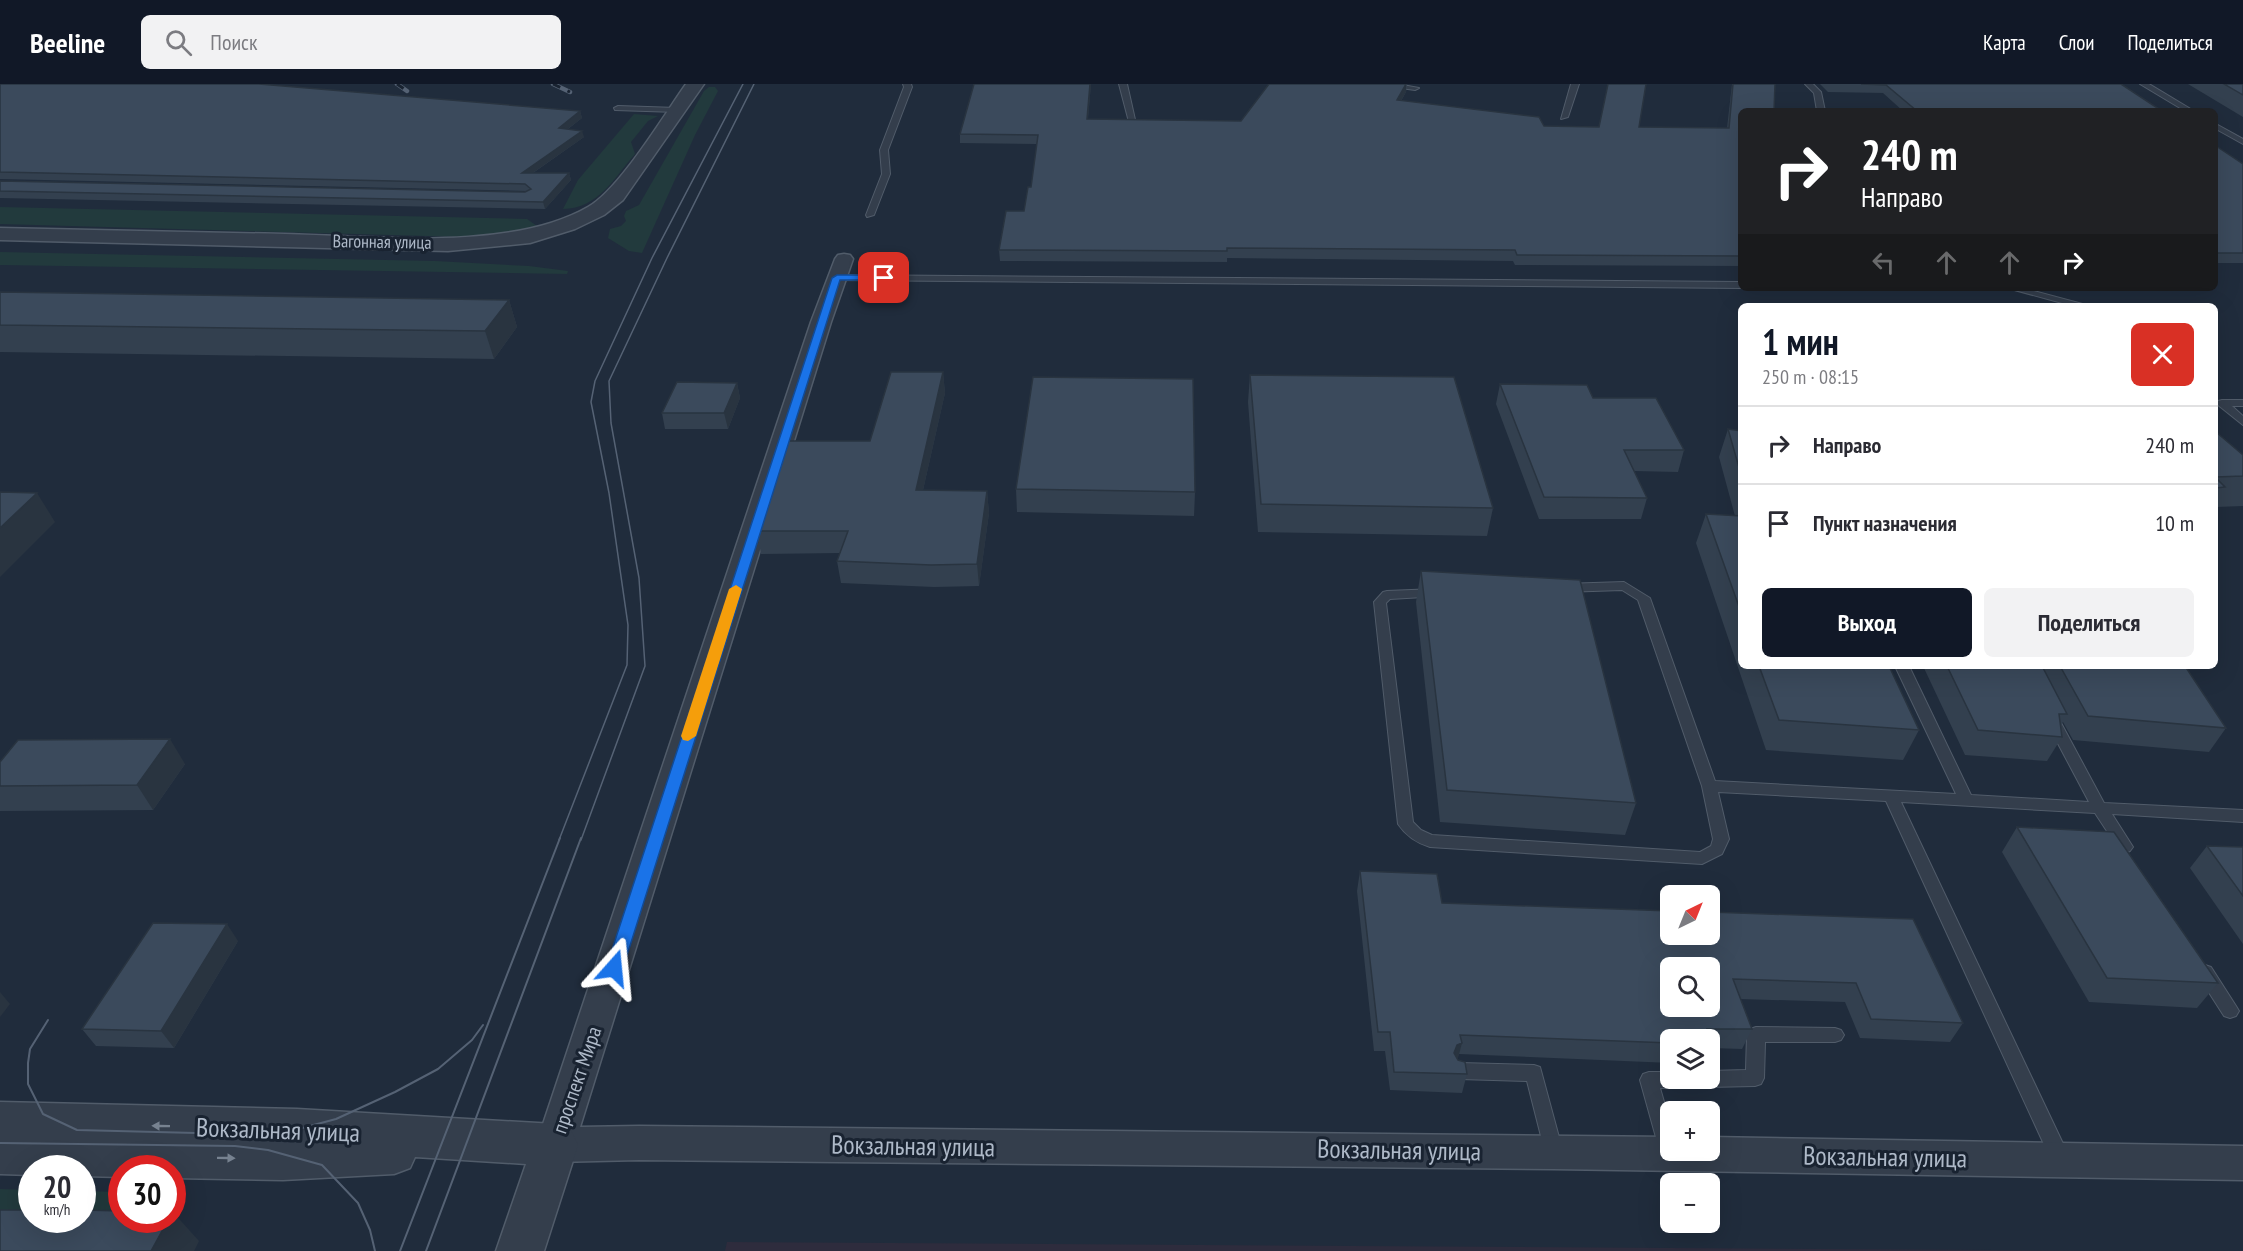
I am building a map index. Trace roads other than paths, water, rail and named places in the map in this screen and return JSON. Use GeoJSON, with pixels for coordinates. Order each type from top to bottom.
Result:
{"type":"FeatureCollection","features":[{"type":"Feature","properties":{"kind":"street","name":"Вагонная улица"},"geometry":{"type":"LineString","coordinates":[[0,234],[448,244],[530,237],[568,225],[597,211],[616,196],[695,84]]}},
{"type":"Feature","properties":{"kind":"street","name":"проспект Мира"},"geometry":{"type":"LineString","coordinates":[[520,1251],[592,1036],[840,268]]}},
{"type":"Feature","properties":{"kind":"street","name":"Вокзальная улица"},"geometry":{"type":"LineString","coordinates":[[0,1122],[297,1129],[555,1144]]}},
{"type":"Feature","properties":{"kind":"street","name":"Вокзальная улица"},"geometry":{"type":"LineString","coordinates":[[0,1153],[283,1159],[555,1144],[663,1143],[1660,1153]]}},
{"type":"Feature","properties":{"kind":"street","name":"Вокзальная улица"},"geometry":{"type":"LineString","coordinates":[[1720,1154],[2243,1163]]}},
{"type":"Feature","properties":{"kind":"lane"},"geometry":{"type":"LineString","coordinates":[[870,215],[886,174],[884,150],[908,87],[907,84]]}},
{"type":"Feature","properties":{"kind":"lane"},"geometry":{"type":"LineString","coordinates":[[1123,84],[1133,122]]}},
{"type":"Feature","properties":{"kind":"lane"},"geometry":{"type":"LineString","coordinates":[[1376,84],[1417,86],[1411,97]]}},
{"type":"Feature","properties":{"kind":"lane"},"geometry":{"type":"LineString","coordinates":[[1564,117],[1575,84]]}},
{"type":"Feature","properties":{"kind":"lane"},"geometry":{"type":"LineString","coordinates":[[1809,84],[1817,92],[1820,108]]}},
{"type":"Feature","properties":{"kind":"lane"},"geometry":{"type":"LineString","coordinates":[[2144,84],[2185,108]]}},
{"type":"Feature","properties":{"kind":"lane"},"geometry":{"type":"LineString","coordinates":[[618,108],[677,110]]}},
{"type":"Feature","properties":{"kind":"lane"},"geometry":{"type":"LineString","coordinates":[[2218,127],[2242,141]]}},
{"type":"Feature","properties":{"kind":"lane"},"geometry":{"type":"LineString","coordinates":[[840,268],[1738,285]]}},
{"type":"Feature","properties":{"kind":"lane"},"geometry":{"type":"LineString","coordinates":[[2024,291],[2073,303]]}},
{"type":"Feature","properties":{"kind":"lane"},"geometry":{"type":"LineString","coordinates":[[2219,400],[2243,403]]}},
{"type":"Feature","properties":{"kind":"lane"},"geometry":{"type":"LineString","coordinates":[[2219,400],[2243,422]]}},
{"type":"Feature","properties":{"kind":"lane"},"geometry":{"type":"LineString","coordinates":[[1446,593],[1387,595],[1380,602],[1406,824],[1416,834],[1430,841],[1702,858],[1717,850],[1721,839],[1709,786],[1644,598],[1624,586],[1553,589]]}},
{"type":"Feature","properties":{"kind":"lane"},"geometry":{"type":"LineString","coordinates":[[1903,669],[1967,801]]}},
{"type":"Feature","properties":{"kind":"lane"},"geometry":{"type":"LineString","coordinates":[[2045,706],[2099,807],[2130,856]]}},
{"type":"Feature","properties":{"kind":"lane"},"geometry":{"type":"LineString","coordinates":[[1709,786],[2243,816]]}},
{"type":"Feature","properties":{"kind":"lane"},"geometry":{"type":"LineString","coordinates":[[1891,796],[2061,1160]]}},
{"type":"Feature","properties":{"kind":"lane"},"geometry":{"type":"LineString","coordinates":[[2199,962],[2230,1011]]}},
{"type":"Feature","properties":{"kind":"lane"},"geometry":{"type":"LineString","coordinates":[[1660,1120],[1649,1080],[1755,1078],[1756,1034],[1835,1035]]}},
{"type":"Feature","properties":{"kind":"lane"},"geometry":{"type":"LineString","coordinates":[[1460,1071],[1534,1073],[1554,1152]]}},
{"type":"Feature","properties":{"kind":"tram line"},"geometry":{"type":"LineString","coordinates":[[559,840],[627,665],[628,625],[609,493],[591,402],[595,381],[652,258],[743,84]]}},
{"type":"Feature","properties":{"kind":"tram line"},"geometry":{"type":"LineString","coordinates":[[581,840],[645,666],[639,578],[611,423],[609,381],[667,258],[754,84]]}},
{"type":"Feature","properties":{"kind":"tram line"},"geometry":{"type":"LineString","coordinates":[[400,1251],[560,838]]}},
{"type":"Feature","properties":{"kind":"tram line"},"geometry":{"type":"LineString","coordinates":[[426,1251],[581,838]]}},
{"type":"Feature","properties":{"kind":"tram line"},"geometry":{"type":"LineString","coordinates":[[48,1020],[30,1049],[28,1063],[28,1084],[43,1114],[77,1130],[276,1135],[336,1119],[395,1092],[438,1069],[472,1040],[483,1025]]}},
{"type":"Feature","properties":{"kind":"tram line"},"geometry":{"type":"LineString","coordinates":[[0,1143],[235,1146],[268,1150],[322,1165],[358,1203],[370,1230],[375,1251]]}},
{"type":"Feature","properties":{"kind":"railway"},"geometry":{"type":"LineString","coordinates":[[397,84],[407,91]]}},
{"type":"Feature","properties":{"kind":"railway"},"geometry":{"type":"LineString","coordinates":[[553,84],[570,92]]}}]}
